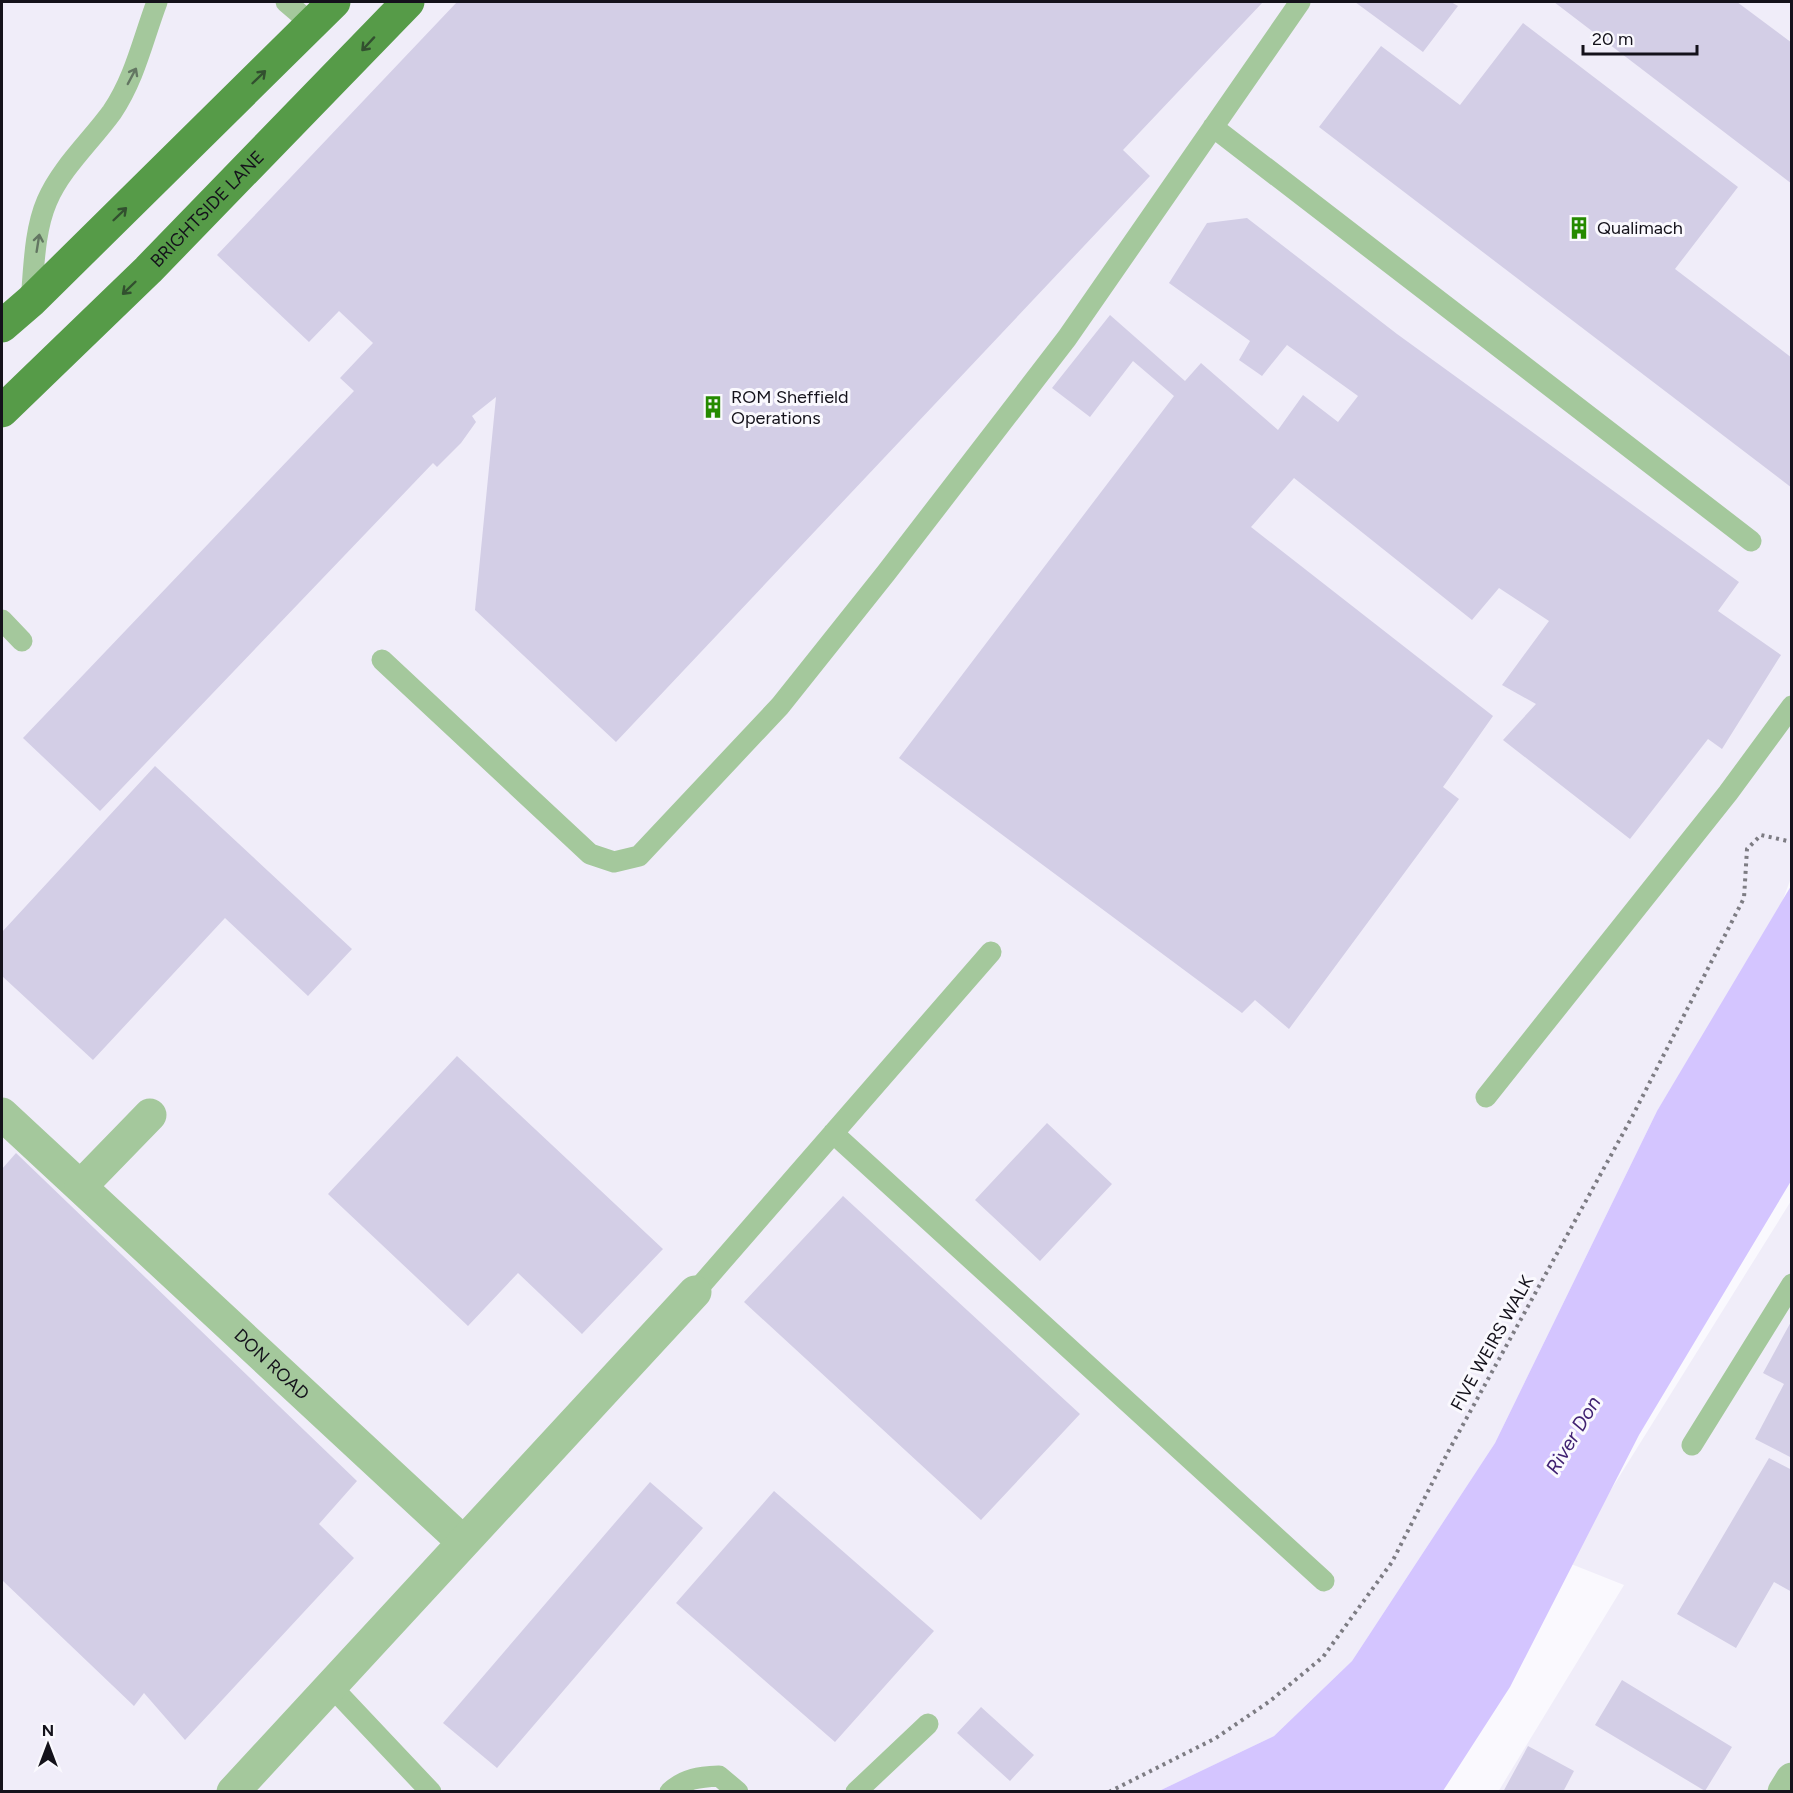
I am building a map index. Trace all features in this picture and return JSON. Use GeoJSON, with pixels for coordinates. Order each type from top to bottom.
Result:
{"type":"FeatureCollection","features":[{"type":"Feature","properties":{"kind":"main road","name":"BRIGHTSIDE LANE"},"geometry":{"type":"LineString","coordinates":[[2,411],[156,262],[408,2]]}},
{"type":"Feature","properties":{"kind":"main road"},"geometry":{"type":"LineString","coordinates":[[2,326],[31,301],[323,13]]}},
{"type":"Feature","properties":{"kind":"street","name":"DON ROAD"},"geometry":{"type":"LineString","coordinates":[[2,1114],[462,1541]]}},
{"type":"Feature","properties":{"kind":"street"},"geometry":{"type":"LineString","coordinates":[[81,1186],[150,1115]]}},
{"type":"Feature","properties":{"kind":"street"},"geometry":{"type":"LineString","coordinates":[[233,1791],[462,1541],[695,1292]]}},
{"type":"Feature","properties":{"kind":"street"},"geometry":{"type":"LineString","coordinates":[[1784,1791],[1791,1779]]}},
{"type":"Feature","properties":{"kind":"lane"},"geometry":{"type":"LineString","coordinates":[[31,301],[37,243],[46,201],[117,102],[136,68],[157,2]]}},
{"type":"Feature","properties":{"kind":"lane"},"geometry":{"type":"LineString","coordinates":[[286,2],[323,13]]}},
{"type":"Feature","properties":{"kind":"lane"},"geometry":{"type":"LineString","coordinates":[[382,660],[590,854],[614,862],[639,856],[780,706],[886,573],[1067,338],[1300,2]]}},
{"type":"Feature","properties":{"kind":"lane"},"geometry":{"type":"LineString","coordinates":[[1213,127],[1751,541]]}},
{"type":"Feature","properties":{"kind":"lane"},"geometry":{"type":"LineString","coordinates":[[2,620],[22,641]]}},
{"type":"Feature","properties":{"kind":"lane"},"geometry":{"type":"LineString","coordinates":[[1486,1096],[1728,793],[1791,706]]}},
{"type":"Feature","properties":{"kind":"lane"},"geometry":{"type":"LineString","coordinates":[[695,1292],[991,952]]}},
{"type":"Feature","properties":{"kind":"lane"},"geometry":{"type":"LineString","coordinates":[[833,1133],[1324,1581]]}},
{"type":"Feature","properties":{"kind":"lane"},"geometry":{"type":"LineString","coordinates":[[1692,1445],[1791,1284]]}},
{"type":"Feature","properties":{"kind":"lane"},"geometry":{"type":"LineString","coordinates":[[330,1685],[431,1791]]}},
{"type":"Feature","properties":{"kind":"lane"},"geometry":{"type":"LineString","coordinates":[[856,1791],[928,1724]]}},
{"type":"Feature","properties":{"kind":"lane"},"geometry":{"type":"LineString","coordinates":[[670,1791],[680,1783],[698,1777],[719,1776],[738,1791]]}},
{"type":"Feature","properties":{"kind":"path","name":"FIVE WEIRS WALK"},"geometry":{"type":"LineString","coordinates":[[1109,1791],[1216,1738],[1270,1701],[1323,1657],[1392,1562],[1448,1452],[1632,1117],[1744,898],[1747,849],[1761,835],[1791,842]]}},
{"type":"Feature","properties":{"kind":"shaded area"},"geometry":{"type":"Polygon","coordinates":[[[2,2],[1791,2],[1791,878],[1778,913],[1657,1111],[1495,1443],[1352,1661],[1274,1736],[1159,1791],[2,1792],[2,2]]]}},
{"type":"Feature","properties":{"kind":"shaded area"},"geometry":{"type":"Polygon","coordinates":[[[1791,1201],[1791,1791],[1498,1792],[1624,1585],[1566,1562],[1791,1201]]]}},
{"type":"Feature","properties":{"kind":"water","name":"River Don"},"geometry":{"type":"Polygon","coordinates":[[[1791,886],[1791,1181],[1639,1435],[1510,1687],[1443,1791],[1159,1791],[1274,1736],[1352,1661],[1495,1443],[1657,1111],[1791,886]]]}},
{"type":"Feature","properties":{"kind":"building","name":"ROM Sheffield Operations"},"geometry":{"type":"Polygon","coordinates":[[[457,2],[1263,2],[1123,150],[1150,176],[616,742],[475,610],[496,397],[472,416],[476,422],[461,443],[437,467],[433,463],[100,811],[23,738],[354,391],[340,378],[373,343],[339,311],[309,342],[217,255],[457,2]]]}},
{"type":"Feature","properties":{"kind":"building"},"geometry":{"type":"Polygon","coordinates":[[[1355,2],[1451,2],[1458,6],[1423,52],[1355,2]]]}},
{"type":"Feature","properties":{"kind":"building"},"geometry":{"type":"Polygon","coordinates":[[[1554,2],[1737,2],[1792,43],[1792,184],[1554,2]]]}},
{"type":"Feature","properties":{"kind":"building","name":"Qualimach"},"geometry":{"type":"Polygon","coordinates":[[[1523,23],[1738,187],[1675,269],[1792,358],[1792,488],[1319,127],[1381,46],[1460,105],[1523,23]]]}},
{"type":"Feature","properties":{"kind":"building"},"geometry":{"type":"Polygon","coordinates":[[[1247,218],[1397,334],[1739,582],[1718,611],[1781,655],[1722,749],[1708,739],[1630,839],[1503,740],[1536,704],[1502,685],[1549,621],[1499,588],[1472,620],[1294,478],[1251,527],[1493,716],[1443,787],[1459,799],[1289,1029],[1255,1000],[1242,1013],[899,758],[1174,396],[1133,361],[1090,417],[1052,388],[1110,315],[1185,381],[1201,363],[1278,430],[1303,395],[1338,422],[1358,396],[1287,345],[1262,376],[1239,360],[1250,341],[1169,283],[1207,223],[1247,218]]]}},
{"type":"Feature","properties":{"kind":"building"},"geometry":{"type":"Polygon","coordinates":[[[155,766],[352,949],[308,996],[225,918],[93,1060],[2,976],[2,932],[155,766]]]}},
{"type":"Feature","properties":{"kind":"building"},"geometry":{"type":"Polygon","coordinates":[[[457,1056],[663,1249],[582,1334],[518,1273],[468,1326],[328,1194],[457,1056]]]}},
{"type":"Feature","properties":{"kind":"building"},"geometry":{"type":"Polygon","coordinates":[[[1047,1123],[1112,1184],[1040,1261],[975,1200],[1047,1123]]]}},
{"type":"Feature","properties":{"kind":"building"},"geometry":{"type":"Polygon","coordinates":[[[16,1153],[357,1481],[319,1524],[354,1558],[185,1740],[144,1693],[134,1706],[2,1580],[2,1169],[16,1153]]]}},
{"type":"Feature","properties":{"kind":"building"},"geometry":{"type":"Polygon","coordinates":[[[843,1196],[1080,1414],[981,1520],[744,1302],[843,1196]]]}},
{"type":"Feature","properties":{"kind":"building"},"geometry":{"type":"Polygon","coordinates":[[[1792,1320],[1792,1458],[1755,1439],[1784,1384],[1763,1373],[1792,1320]]]}},
{"type":"Feature","properties":{"kind":"building"},"geometry":{"type":"Polygon","coordinates":[[[1769,1458],[1792,1470],[1792,1592],[1774,1582],[1736,1648],[1677,1614],[1769,1458]]]}},
{"type":"Feature","properties":{"kind":"building"},"geometry":{"type":"Polygon","coordinates":[[[650,1482],[703,1528],[497,1768],[443,1723],[650,1482]]]}},
{"type":"Feature","properties":{"kind":"building"},"geometry":{"type":"Polygon","coordinates":[[[774,1491],[934,1631],[835,1742],[676,1603],[774,1491]]]}},
{"type":"Feature","properties":{"kind":"building"},"geometry":{"type":"Polygon","coordinates":[[[1622,1680],[1732,1747],[1705,1791],[1595,1725],[1622,1680]]]}},
{"type":"Feature","properties":{"kind":"building"},"geometry":{"type":"Polygon","coordinates":[[[981,1707],[1034,1755],[1010,1781],[957,1733],[981,1707]]]}},
{"type":"Feature","properties":{"kind":"building"},"geometry":{"type":"Polygon","coordinates":[[[1528,1746],[1574,1771],[1563,1792],[1503,1792],[1528,1746]]]}},
{"type":"Feature","properties":{"kind":"place","name":"Qualimach"},"geometry":{"type":"Point","coordinates":[1579,228]}},
{"type":"Feature","properties":{"kind":"place","name":"ROM Sheffield Operations"},"geometry":{"type":"Point","coordinates":[713,407]}}]}
